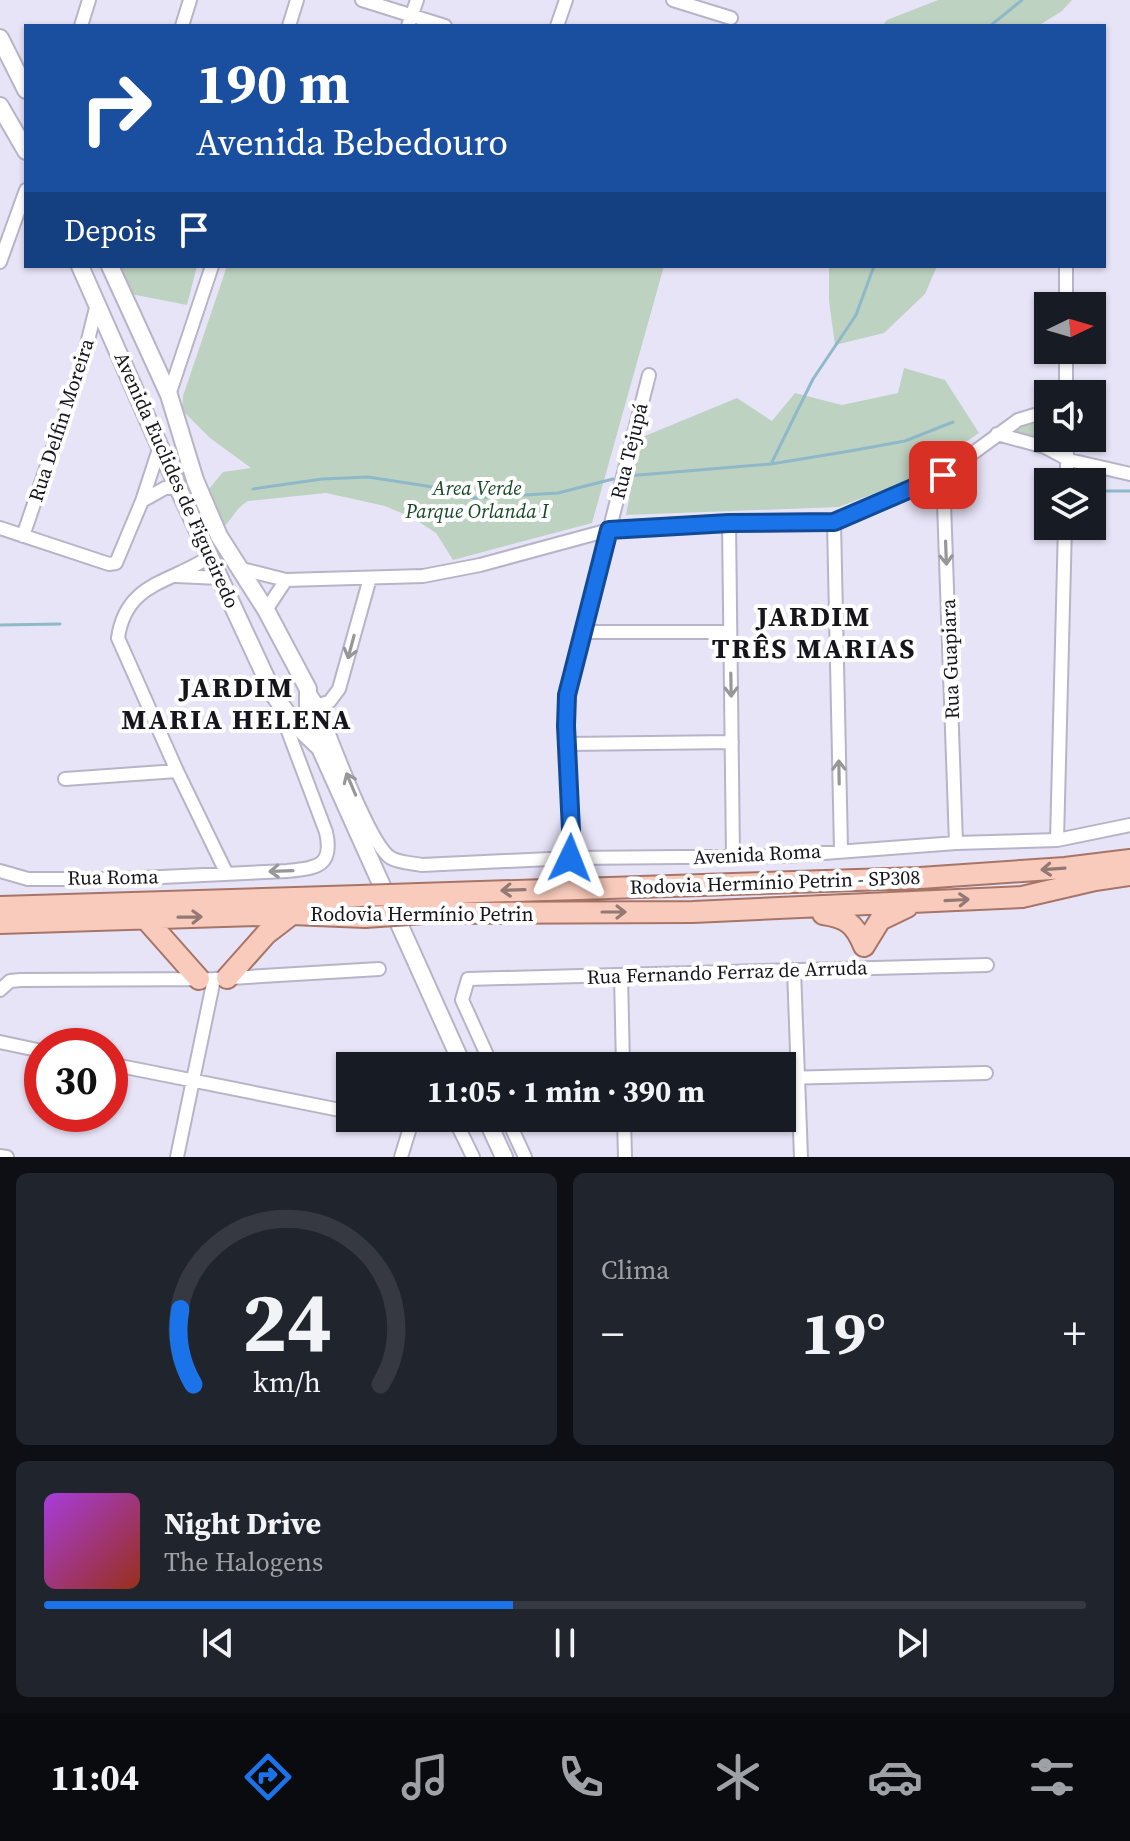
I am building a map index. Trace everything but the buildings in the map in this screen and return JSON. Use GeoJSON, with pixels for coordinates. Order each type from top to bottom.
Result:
{"type":"FeatureCollection","features":[{"type":"Feature","properties":{"kind":"main road","name":"Rodovia Hermínio Petrin - SP308"},"geometry":{"type":"LineString","coordinates":[[421,904],[920,878],[1065,868],[1130,860]]}},
{"type":"Feature","properties":{"kind":"main road","name":"Rodovia Hermínio Petrin"},"geometry":{"type":"LineString","coordinates":[[5,906],[360,896],[421,904],[693,912],[1022,897],[1130,875]]}},
{"type":"Feature","properties":{"kind":"main road"},"geometry":{"type":"LineString","coordinates":[[864,946],[880,920],[919,902]]}},
{"type":"Feature","properties":{"kind":"main road","name":"Rodovia Hermínio Petrin"},"geometry":{"type":"LineString","coordinates":[[0,923],[292,914],[365,917],[421,904]]}},
{"type":"Feature","properties":{"kind":"main road"},"geometry":{"type":"LineString","coordinates":[[779,909],[843,917],[857,931],[864,946]]}},
{"type":"Feature","properties":{"kind":"main road"},"geometry":{"type":"LineString","coordinates":[[145,918],[213,979],[292,914]]}},
{"type":"Feature","properties":{"kind":"street"},"geometry":{"type":"LineString","coordinates":[[82,24],[89,0]]}},
{"type":"Feature","properties":{"kind":"street"},"geometry":{"type":"LineString","coordinates":[[183,24],[190,0]]}},
{"type":"Feature","properties":{"kind":"street"},"geometry":{"type":"LineString","coordinates":[[290,24],[297,0]]}},
{"type":"Feature","properties":{"kind":"street"},"geometry":{"type":"LineString","coordinates":[[362,0],[410,21],[431,24]]}},
{"type":"Feature","properties":{"kind":"street"},"geometry":{"type":"LineString","coordinates":[[410,21],[417,0]]}},
{"type":"Feature","properties":{"kind":"street"},"geometry":{"type":"LineString","coordinates":[[558,24],[566,0]]}},
{"type":"Feature","properties":{"kind":"street"},"geometry":{"type":"LineString","coordinates":[[673,0],[731,18]]}},
{"type":"Feature","properties":{"kind":"street"},"geometry":{"type":"LineString","coordinates":[[0,38],[24,86]]}},
{"type":"Feature","properties":{"kind":"street"},"geometry":{"type":"LineString","coordinates":[[0,106],[24,148]]}},
{"type":"Feature","properties":{"kind":"street"},"geometry":{"type":"LineString","coordinates":[[0,262],[24,196]]}},
{"type":"Feature","properties":{"kind":"street","name":"Avenida Euclides de Figueiredo"},"geometry":{"type":"LineString","coordinates":[[81,268],[274,695],[326,832],[328,853],[325,860],[311,869],[226,872]]}},
{"type":"Feature","properties":{"kind":"street","name":"Avenida Euclides de Figueiredo"},"geometry":{"type":"LineString","coordinates":[[111,268],[169,395],[195,480],[219,536],[266,610],[318,706],[375,839],[386,853]]}},
{"type":"Feature","properties":{"kind":"street"},"geometry":{"type":"LineString","coordinates":[[142,403],[159,403],[169,395],[211,268]]}},
{"type":"Feature","properties":{"kind":"street"},"geometry":{"type":"LineString","coordinates":[[1066,268],[1066,292]]}},
{"type":"Feature","properties":{"kind":"street"},"geometry":{"type":"LineString","coordinates":[[97,304],[100,292],[109,288],[114,291],[148,347]]}},
{"type":"Feature","properties":{"kind":"street","name":"Rua Delfin Moreira"},"geometry":{"type":"LineString","coordinates":[[23,536],[83,360],[97,304]]}},
{"type":"Feature","properties":{"kind":"street","name":"Rua Tejupá"},"geometry":{"type":"LineString","coordinates":[[570,858],[567,695],[649,375]]}},
{"type":"Feature","properties":{"kind":"street"},"geometry":{"type":"LineString","coordinates":[[242,569],[286,580],[423,576],[480,565],[609,530],[729,523],[834,522],[943,475],[1018,420],[1034,415]]}},
{"type":"Feature","properties":{"kind":"street"},"geometry":{"type":"LineString","coordinates":[[1030,416],[1034,417]]}},
{"type":"Feature","properties":{"kind":"street"},"geometry":{"type":"LineString","coordinates":[[997,434],[1045,447],[1069,460],[1130,474]]}},
{"type":"Feature","properties":{"kind":"street"},"geometry":{"type":"LineString","coordinates":[[0,528],[109,564],[116,563],[142,501],[160,446]]}},
{"type":"Feature","properties":{"kind":"street"},"geometry":{"type":"LineString","coordinates":[[1068,452],[1068,468]]}},
{"type":"Feature","properties":{"kind":"street","name":"Rua Guapiara"},"geometry":{"type":"LineString","coordinates":[[943,475],[956,843]]}},
{"type":"Feature","properties":{"kind":"street"},"geometry":{"type":"LineString","coordinates":[[142,501],[153,492],[178,488]]}},
{"type":"Feature","properties":{"kind":"street"},"geometry":{"type":"LineString","coordinates":[[834,522],[841,850]]}},
{"type":"Feature","properties":{"kind":"street"},"geometry":{"type":"LineString","coordinates":[[729,523],[733,857]]}},
{"type":"Feature","properties":{"kind":"street"},"geometry":{"type":"LineString","coordinates":[[1057,840],[1065,540]]}},
{"type":"Feature","properties":{"kind":"street"},"geometry":{"type":"LineString","coordinates":[[209,557],[145,590],[122,618],[118,638],[226,872]]}},
{"type":"Feature","properties":{"kind":"street"},"geometry":{"type":"LineString","coordinates":[[169,576],[220,578]]}},
{"type":"Feature","properties":{"kind":"street"},"geometry":{"type":"LineString","coordinates":[[318,706],[330,701],[339,689],[370,578]]}},
{"type":"Feature","properties":{"kind":"street"},"geometry":{"type":"LineString","coordinates":[[228,595],[243,614],[258,617],[286,580]]}},
{"type":"Feature","properties":{"kind":"street"},"geometry":{"type":"LineString","coordinates":[[584,632],[730,632]]}},
{"type":"Feature","properties":{"kind":"street"},"geometry":{"type":"LineString","coordinates":[[274,695],[278,673],[300,673]]}},
{"type":"Feature","properties":{"kind":"street","name":"Avenida Euclides de Figueiredo"},"geometry":{"type":"LineString","coordinates":[[308,689],[308,706],[320,748]]}},
{"type":"Feature","properties":{"kind":"street","name":"Avenida Euclides de Figueiredo"},"geometry":{"type":"LineString","coordinates":[[274,695],[294,723],[320,748]]}},
{"type":"Feature","properties":{"kind":"street"},"geometry":{"type":"LineString","coordinates":[[567,744],[732,742]]}},
{"type":"Feature","properties":{"kind":"street"},"geometry":{"type":"LineString","coordinates":[[320,748],[457,1052]]}},
{"type":"Feature","properties":{"kind":"street"},"geometry":{"type":"LineString","coordinates":[[65,779],[177,771]]}},
{"type":"Feature","properties":{"kind":"street","name":"Avenida Roma"},"geometry":{"type":"LineString","coordinates":[[386,853],[399,861],[422,865],[570,858],[784,856],[956,843],[1057,840],[1130,825]]}},
{"type":"Feature","properties":{"kind":"street","name":"Rua Roma"},"geometry":{"type":"LineString","coordinates":[[0,871],[28,879],[120,879],[226,872]]}},
{"type":"Feature","properties":{"kind":"street"},"geometry":{"type":"LineString","coordinates":[[863,968],[864,946]]}},
{"type":"Feature","properties":{"kind":"street","name":"Rua Fernando Ferraz de Arruda"},"geometry":{"type":"LineString","coordinates":[[486,1052],[462,1000],[468,979],[987,965]]}},
{"type":"Feature","properties":{"kind":"street"},"geometry":{"type":"LineString","coordinates":[[0,990],[10,981],[21,980],[213,979],[379,969]]}},
{"type":"Feature","properties":{"kind":"street"},"geometry":{"type":"LineString","coordinates":[[794,970],[801,1157]]}},
{"type":"Feature","properties":{"kind":"street"},"geometry":{"type":"LineString","coordinates":[[621,975],[623,1052]]}},
{"type":"Feature","properties":{"kind":"street"},"geometry":{"type":"LineString","coordinates":[[177,1157],[213,979]]}},
{"type":"Feature","properties":{"kind":"street"},"geometry":{"type":"LineString","coordinates":[[0,1042],[24,1047]]}},
{"type":"Feature","properties":{"kind":"street"},"geometry":{"type":"LineString","coordinates":[[128,1068],[336,1109]]}},
{"type":"Feature","properties":{"kind":"street"},"geometry":{"type":"LineString","coordinates":[[797,1077],[986,1073]]}},
{"type":"Feature","properties":{"kind":"street"},"geometry":{"type":"LineString","coordinates":[[401,1157],[409,1132]]}},
{"type":"Feature","properties":{"kind":"street"},"geometry":{"type":"LineString","coordinates":[[461,1132],[473,1157]]}},
{"type":"Feature","properties":{"kind":"street"},"geometry":{"type":"LineString","coordinates":[[492,1132],[504,1157]]}},
{"type":"Feature","properties":{"kind":"street"},"geometry":{"type":"LineString","coordinates":[[513,1132],[525,1157]]}},
{"type":"Feature","properties":{"kind":"street"},"geometry":{"type":"LineString","coordinates":[[624,1132],[625,1157]]}},
{"type":"Feature","properties":{"kind":"street"},"geometry":{"type":"LineString","coordinates":[[0,1156],[7,1157]]}},
{"type":"Feature","properties":{"kind":"green space"},"geometry":{"type":"Polygon","coordinates":[[[938,0],[1072,0],[1062,11],[1041,24],[884,24],[938,0]]]}},
{"type":"Feature","properties":{"kind":"green space"},"geometry":{"type":"Polygon","coordinates":[[[119,268],[196,268],[187,305],[126,293],[119,268]]]}},
{"type":"Feature","properties":{"kind":"green space","name":"Area Verde Parque Orlanda I"},"geometry":{"type":"Polygon","coordinates":[[[226,268],[663,268],[592,523],[453,560],[436,533],[413,518],[385,506],[326,493],[248,501],[223,528],[208,490],[223,472],[251,468],[210,438],[182,410],[183,396],[226,268]]]}},
{"type":"Feature","properties":{"kind":"green space"},"geometry":{"type":"Polygon","coordinates":[[[829,268],[936,268],[925,294],[884,333],[835,345],[829,301],[829,268]]]}},
{"type":"Feature","properties":{"kind":"green space"},"geometry":{"type":"Polygon","coordinates":[[[904,368],[945,380],[979,433],[909,480],[839,507],[626,515],[640,438],[737,398],[772,421],[795,393],[842,405],[898,393],[904,368]]]}},
{"type":"Feature","properties":{"kind":"green space"},"geometry":{"type":"Polygon","coordinates":[[[1027,423],[1034,424],[1034,439],[1017,436],[1014,429],[1027,423]]]}},
{"type":"Feature","properties":{"kind":"waterway"},"geometry":{"type":"LineString","coordinates":[[992,24],[1022,0]]}},
{"type":"Feature","properties":{"kind":"waterway"},"geometry":{"type":"LineString","coordinates":[[771,464],[813,379],[856,315],[873,268]]}},
{"type":"Feature","properties":{"kind":"waterway"},"geometry":{"type":"LineString","coordinates":[[627,476],[771,464],[850,451],[905,441],[953,422]]}},
{"type":"Feature","properties":{"kind":"waterway"},"geometry":{"type":"LineString","coordinates":[[253,489],[322,479],[368,477],[433,487],[474,498],[558,493],[613,479]]}},
{"type":"Feature","properties":{"kind":"waterway"},"geometry":{"type":"LineString","coordinates":[[1106,491],[1130,491]]}},
{"type":"Feature","properties":{"kind":"waterway"},"geometry":{"type":"LineString","coordinates":[[0,625],[60,624]]}},
{"type":"Feature","properties":{"kind":"district","name":"JARDIM TRÊS MARIAS"},"geometry":{"type":"Point","coordinates":[814,632]}},
{"type":"Feature","properties":{"kind":"district","name":"JARDIM MARIA HELENA"},"geometry":{"type":"Point","coordinates":[237,703]}},
{"type":"Feature","properties":{"kind":"route"},"geometry":{"type":"LineString","coordinates":[[570,858],[567,695],[609,530],[729,523],[834,522],[943,475]]}}]}
